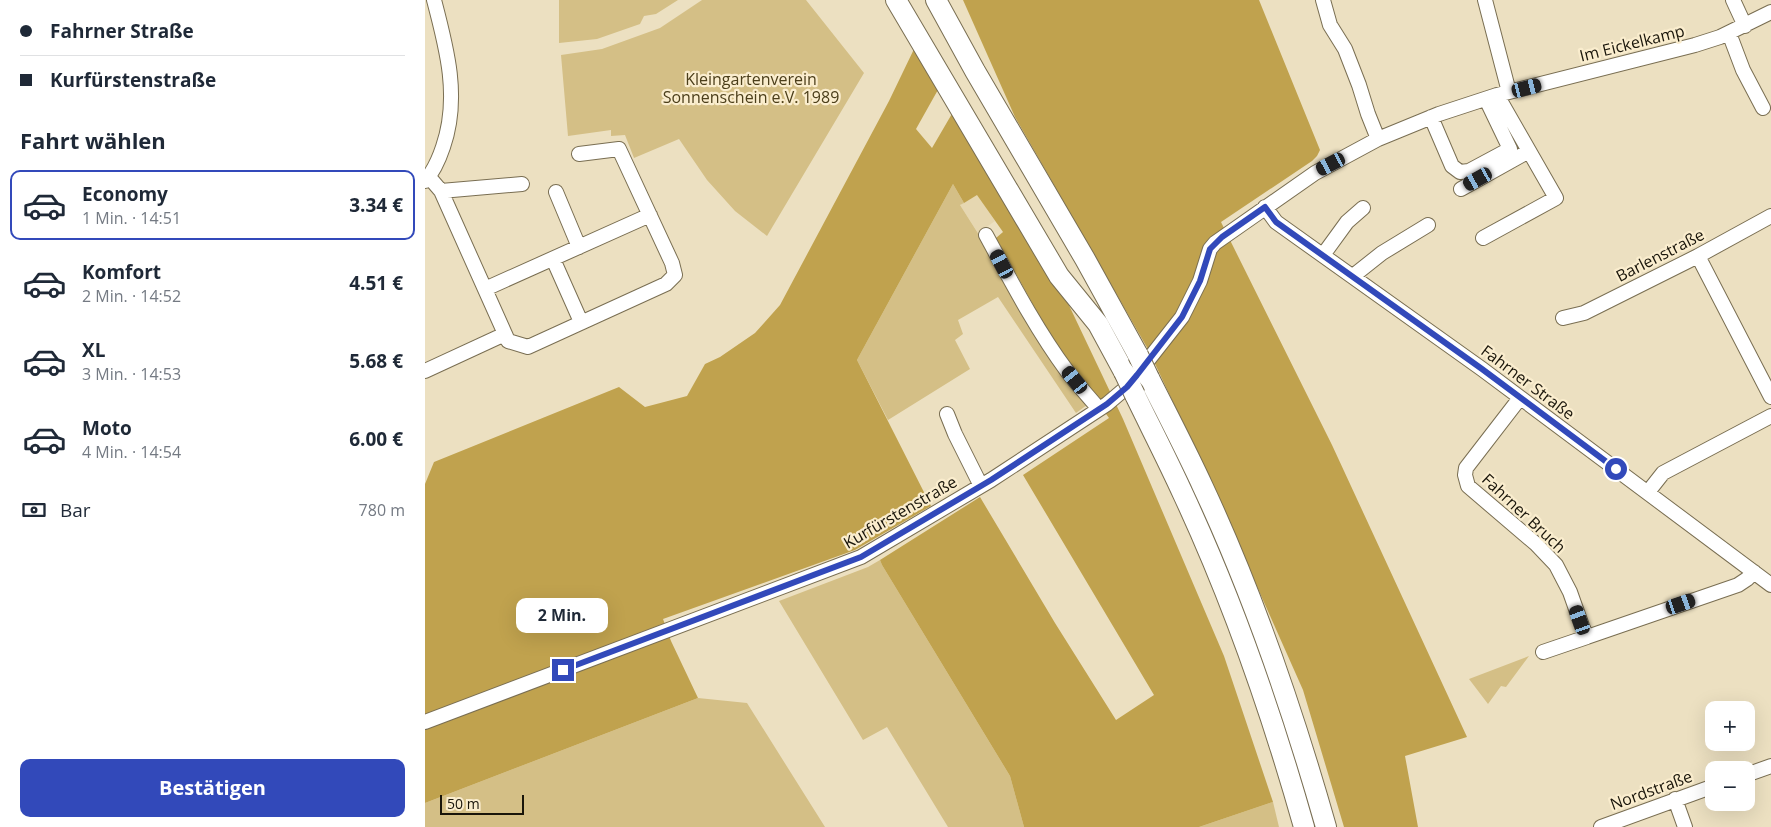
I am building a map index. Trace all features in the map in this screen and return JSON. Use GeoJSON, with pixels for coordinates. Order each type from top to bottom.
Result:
{"type":"FeatureCollection","features":[{"type":"Feature","properties":{"kind":"highway"},"geometry":{"type":"LineString","coordinates":[[896,0],[1059,276],[1094,319]]}},
{"type":"Feature","properties":{"kind":"highway"},"geometry":{"type":"LineString","coordinates":[[911,0],[1124,372],[1184,495],[1227,597],[1265,700],[1304,827]]}},
{"type":"Feature","properties":{"kind":"highway"},"geometry":{"type":"LineString","coordinates":[[936,0],[975,71],[1085,258],[1138,355],[1203,488],[1246,590],[1285,693],[1326,827]]}},
{"type":"Feature","properties":{"kind":"highway"},"geometry":{"type":"LineString","coordinates":[[951,0],[975,71]]}},
{"type":"Feature","properties":{"kind":"street"},"geometry":{"type":"LineString","coordinates":[[434,0],[448,55],[452,91],[448,132],[441,155],[427,179],[441,191],[508,342],[528,347],[666,284],[675,275],[672,263],[619,149],[579,154]]}},
{"type":"Feature","properties":{"kind":"street"},"geometry":{"type":"LineString","coordinates":[[1323,0],[1330,25],[1345,48],[1368,114],[1379,139]]}},
{"type":"Feature","properties":{"kind":"street"},"geometry":{"type":"LineString","coordinates":[[1431,117],[1453,166],[1461,172],[1469,171],[1510,148],[1497,95],[1485,0]]}},
{"type":"Feature","properties":{"kind":"street"},"geometry":{"type":"LineString","coordinates":[[1733,0],[1745,26]]}},
{"type":"Feature","properties":{"kind":"street","name":"Im Eickelkamp"},"geometry":{"type":"LineString","coordinates":[[1265,207],[1315,172],[1379,139],[1431,117],[1497,95],[1695,45],[1729,33],[1771,12]]}},
{"type":"Feature","properties":{"kind":"street"},"geometry":{"type":"LineString","coordinates":[[1729,33],[1743,70],[1763,108]]}},
{"type":"Feature","properties":{"kind":"street"},"geometry":{"type":"LineString","coordinates":[[1483,238],[1556,198],[1497,95]]}},
{"type":"Feature","properties":{"kind":"street"},"geometry":{"type":"LineString","coordinates":[[1461,189],[1529,151]]}},
{"type":"Feature","properties":{"kind":"street"},"geometry":{"type":"LineString","coordinates":[[441,191],[522,184]]}},
{"type":"Feature","properties":{"kind":"street"},"geometry":{"type":"LineString","coordinates":[[555,192],[579,247]]}},
{"type":"Feature","properties":{"kind":"street","name":"Fahrner Straße"},"geometry":{"type":"LineString","coordinates":[[1265,207],[1276,222],[1482,369],[1771,585]]}},
{"type":"Feature","properties":{"kind":"street","name":"Kurfürstenstraße"},"geometry":{"type":"LineString","coordinates":[[425,722],[861,557],[981,486],[1099,409],[1127,387],[1182,317],[1200,281],[1210,249],[1215,243],[1265,207]]}},
{"type":"Feature","properties":{"kind":"street"},"geometry":{"type":"LineString","coordinates":[[1323,255],[1347,222],[1363,208]]}},
{"type":"Feature","properties":{"kind":"street"},"geometry":{"type":"LineString","coordinates":[[485,289],[650,216]]}},
{"type":"Feature","properties":{"kind":"street","name":"Barlenstraße"},"geometry":{"type":"LineString","coordinates":[[1563,318],[1583,313],[1698,256],[1771,216]]}},
{"type":"Feature","properties":{"kind":"street"},"geometry":{"type":"LineString","coordinates":[[1353,276],[1382,254],[1428,225]]}},
{"type":"Feature","properties":{"kind":"street"},"geometry":{"type":"LineString","coordinates":[[986,235],[1036,323],[1067,370],[1099,409]]}},
{"type":"Feature","properties":{"kind":"street"},"geometry":{"type":"LineString","coordinates":[[1698,256],[1771,397]]}},
{"type":"Feature","properties":{"kind":"street"},"geometry":{"type":"LineString","coordinates":[[553,258],[581,322]]}},
{"type":"Feature","properties":{"kind":"street"},"geometry":{"type":"LineString","coordinates":[[425,371],[505,334]]}},
{"type":"Feature","properties":{"kind":"street","name":"Fahrner Bruch"},"geometry":{"type":"LineString","coordinates":[[1520,398],[1466,468],[1466,481],[1468,486],[1536,544],[1556,565],[1570,592],[1587,637]]}},
{"type":"Feature","properties":{"kind":"street"},"geometry":{"type":"LineString","coordinates":[[947,414],[981,486]]}},
{"type":"Feature","properties":{"kind":"street"},"geometry":{"type":"LineString","coordinates":[[1647,492],[1663,473],[1771,416]]}},
{"type":"Feature","properties":{"kind":"street"},"geometry":{"type":"LineString","coordinates":[[1543,652],[1738,585],[1747,580],[1754,572]]}},
{"type":"Feature","properties":{"kind":"street"},"geometry":{"type":"LineString","coordinates":[[1755,772],[1771,766]]}},
{"type":"Feature","properties":{"kind":"street","name":"Nordstraße"},"geometry":{"type":"LineString","coordinates":[[1601,827],[1705,789]]}},
{"type":"Feature","properties":{"kind":"street"},"geometry":{"type":"LineString","coordinates":[[1675,800],[1685,827]]}},
{"type":"Feature","properties":{"kind":"shaded area"},"geometry":{"type":"Polygon","coordinates":[[[963,0],[1259,0],[1320,150],[1312,161],[1221,222],[1332,445],[1467,737],[1405,756],[1418,827],[1344,827],[1303,690],[1215,492],[1149,351],[1015,117],[963,0]]]}},
{"type":"Feature","properties":{"kind":"shaded area"},"geometry":{"type":"Polygon","coordinates":[[[915,47],[939,88],[916,129],[932,148],[953,112],[1066,299],[1123,419],[1224,656],[1273,802],[1199,827],[1024,827],[1010,776],[882,565],[880,560],[980,497],[1055,623],[1116,720],[1154,695],[1023,475],[1109,418],[1050,335],[996,238],[1003,232],[977,195],[964,203],[953,184],[857,360],[931,506],[855,550],[663,619],[671,641],[698,698],[425,803],[425,484],[434,462],[619,387],[645,407],[687,396],[705,364],[720,357],[755,333],[780,305],[889,101],[915,47]]]}},
{"type":"Feature","properties":{"kind":"shaded area"},"geometry":{"type":"Polygon","coordinates":[[[977,194],[995,221],[978,233],[960,205],[977,194]]]}},
{"type":"Feature","properties":{"kind":"green space"},"geometry":{"type":"Polygon","coordinates":[[[559,0],[678,0],[656,14],[644,16],[640,24],[597,39],[559,43],[559,0]]]}},
{"type":"Feature","properties":{"kind":"green space","name":"Kleingartenverein Sonnenschein e.V. 1989"},"geometry":{"type":"Polygon","coordinates":[[[702,0],[806,0],[864,73],[767,236],[735,211],[707,180],[679,139],[634,158],[625,135],[611,136],[611,130],[568,136],[561,55],[602,49],[660,28],[702,0]]]}},
{"type":"Feature","properties":{"kind":"green space"},"geometry":{"type":"Polygon","coordinates":[[[953,184],[964,203],[960,205],[1087,405],[1076,413],[998,297],[958,320],[963,334],[955,340],[970,369],[888,420],[857,360],[953,184]]]}},
{"type":"Feature","properties":{"kind":"green space"},"geometry":{"type":"Polygon","coordinates":[[[880,560],[1010,776],[1024,827],[948,827],[887,727],[863,740],[779,601],[868,567],[880,560]]]}},
{"type":"Feature","properties":{"kind":"green space"},"geometry":{"type":"Polygon","coordinates":[[[1529,656],[1506,687],[1501,686],[1488,704],[1469,679],[1529,656]]]}},
{"type":"Feature","properties":{"kind":"green space"},"geometry":{"type":"Polygon","coordinates":[[[698,698],[747,703],[825,827],[425,827],[425,803],[698,698]]]}},
{"type":"Feature","properties":{"kind":"green space"},"geometry":{"type":"Polygon","coordinates":[[[1273,802],[1279,827],[1199,827],[1273,802]]]}},
{"type":"Feature","properties":{"kind":"route"},"geometry":{"type":"LineString","coordinates":[[563,670],[861,557],[991,480],[1107,404],[1127,387],[1182,317],[1200,281],[1210,249],[1222,237],[1265,207],[1276,222],[1482,369],[1616,469]]}}]}
